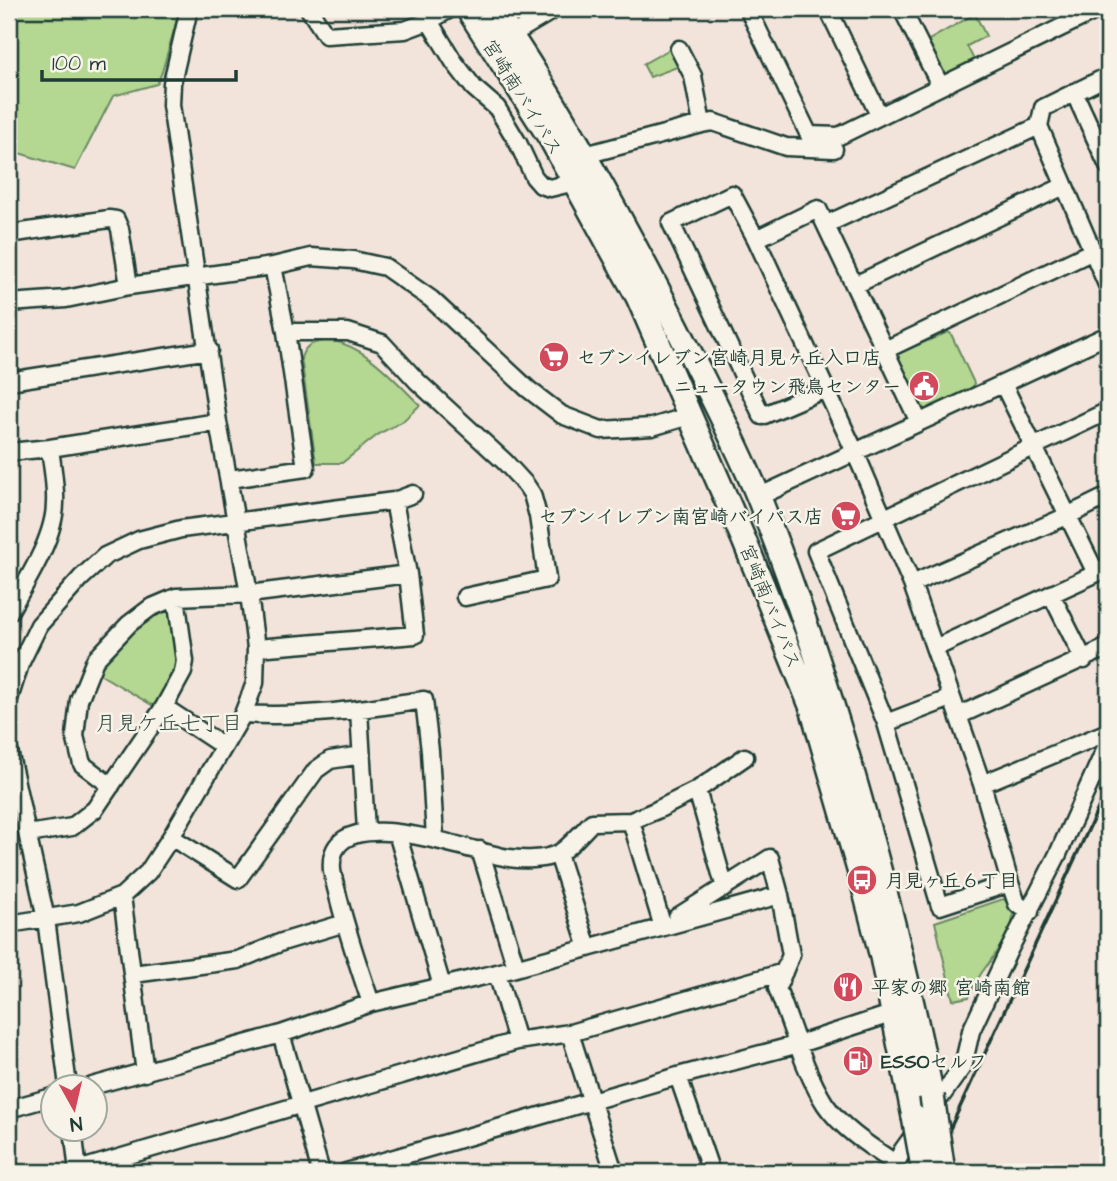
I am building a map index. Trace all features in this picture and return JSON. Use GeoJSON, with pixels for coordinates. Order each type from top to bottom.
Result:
{"type":"FeatureCollection","features":[{"type":"Feature","properties":{"kind":"highway","name":"宮崎南バイパス"},"geometry":{"type":"LineString","coordinates":[[468,9],[575,182],[638,297],[744,540],[812,708],[862,880],[894,1013],[924,1172]]}},
{"type":"Feature","properties":{"kind":"highway","name":"宮崎南バイパス"},"geometry":{"type":"LineString","coordinates":[[493,9],[584,155],[631,238],[710,394],[758,497],[831,699],[874,844],[914,1009],[932,1096],[943,1172]]}},
{"type":"Feature","properties":{"kind":"street"},"geometry":{"type":"LineString","coordinates":[[9,924],[79,913],[122,895],[148,872],[243,714],[255,683],[256,648],[249,594],[218,422],[171,93],[189,9]]}},
{"type":"Feature","properties":{"kind":"street"},"geometry":{"type":"LineString","coordinates":[[309,9],[326,35],[405,30],[450,9]]}},
{"type":"Feature","properties":{"kind":"street"},"geometry":{"type":"LineString","coordinates":[[511,35],[555,9]]}},
{"type":"Feature","properties":{"kind":"street"},"geometry":{"type":"LineString","coordinates":[[748,9],[809,135],[839,136],[1099,9]]}},
{"type":"Feature","properties":{"kind":"street"},"geometry":{"type":"LineString","coordinates":[[828,9],[879,115]]}},
{"type":"Feature","properties":{"kind":"street"},"geometry":{"type":"LineString","coordinates":[[902,9],[940,85]]}},
{"type":"Feature","properties":{"kind":"street"},"geometry":{"type":"LineString","coordinates":[[429,21],[454,62],[474,88],[497,108],[534,177],[541,185],[550,188],[575,182]]}},
{"type":"Feature","properties":{"kind":"street"},"geometry":{"type":"LineString","coordinates":[[679,49],[693,76],[702,124]]}},
{"type":"Feature","properties":{"kind":"street"},"geometry":{"type":"LineString","coordinates":[[1108,76],[1043,108],[1039,126],[1108,287]]}},
{"type":"Feature","properties":{"kind":"street"},"geometry":{"type":"LineString","coordinates":[[1074,93],[1105,149],[1108,166]]}},
{"type":"Feature","properties":{"kind":"street"},"geometry":{"type":"LineString","coordinates":[[502,117],[527,102]]}},
{"type":"Feature","properties":{"kind":"street"},"geometry":{"type":"LineString","coordinates":[[584,155],[713,122],[786,147],[834,149]]}},
{"type":"Feature","properties":{"kind":"street"},"geometry":{"type":"LineString","coordinates":[[827,224],[1039,126]]}},
{"type":"Feature","properties":{"kind":"street"},"geometry":{"type":"LineString","coordinates":[[855,285],[1064,186]]}},
{"type":"Feature","properties":{"kind":"street"},"geometry":{"type":"LineString","coordinates":[[825,389],[762,416],[671,223],[732,194],[756,239],[855,452],[912,584],[982,783],[1017,904],[1030,912]]}},
{"type":"Feature","properties":{"kind":"street"},"geometry":{"type":"LineString","coordinates":[[756,239],[818,209],[919,422]]}},
{"type":"Feature","properties":{"kind":"street"},"geometry":{"type":"LineString","coordinates":[[9,234],[116,220],[120,229],[129,286]]}},
{"type":"Feature","properties":{"kind":"street"},"geometry":{"type":"LineString","coordinates":[[885,350],[1093,251]]}},
{"type":"Feature","properties":{"kind":"street"},"geometry":{"type":"LineString","coordinates":[[9,303],[66,299],[129,286],[273,266],[311,257],[353,260],[385,267],[401,281],[431,299],[528,389],[562,415],[601,430],[652,427],[689,416]]}},
{"type":"Feature","properties":{"kind":"street"},"geometry":{"type":"LineString","coordinates":[[230,479],[306,468],[286,332],[273,266]]}},
{"type":"Feature","properties":{"kind":"street"},"geometry":{"type":"LineString","coordinates":[[286,332],[348,332],[382,343],[417,381],[505,462],[526,485],[532,494],[538,516],[547,579],[465,597]]}},
{"type":"Feature","properties":{"kind":"street"},"geometry":{"type":"LineString","coordinates":[[758,497],[1108,335]]}},
{"type":"Feature","properties":{"kind":"street"},"geometry":{"type":"LineString","coordinates":[[9,381],[209,350]]}},
{"type":"Feature","properties":{"kind":"street"},"geometry":{"type":"LineString","coordinates":[[935,648],[1102,570],[1067,516],[1003,384]]}},
{"type":"Feature","properties":{"kind":"street"},"geometry":{"type":"LineString","coordinates":[[1010,883],[940,906],[886,723],[816,551],[1108,411]]}},
{"type":"Feature","properties":{"kind":"street"},"geometry":{"type":"LineString","coordinates":[[9,452],[218,422]]}},
{"type":"Feature","properties":{"kind":"street"},"geometry":{"type":"LineString","coordinates":[[9,612],[32,571],[51,524],[55,504],[50,448]]}},
{"type":"Feature","properties":{"kind":"street"},"geometry":{"type":"LineString","coordinates":[[9,696],[20,664],[39,625],[81,578],[105,556],[139,540],[181,529],[394,501],[413,494]]}},
{"type":"Feature","properties":{"kind":"street"},"geometry":{"type":"LineString","coordinates":[[912,584],[1108,496]]}},
{"type":"Feature","properties":{"kind":"street"},"geometry":{"type":"LineString","coordinates":[[256,648],[415,635],[408,574],[394,501]]}},
{"type":"Feature","properties":{"kind":"street"},"geometry":{"type":"LineString","coordinates":[[111,786],[82,764],[75,736],[79,700],[95,660],[129,624],[150,608],[176,597],[249,594],[408,574]]}},
{"type":"Feature","properties":{"kind":"street"},"geometry":{"type":"LineString","coordinates":[[1051,594],[1084,660]]}},
{"type":"Feature","properties":{"kind":"street"},"geometry":{"type":"LineString","coordinates":[[28,834],[72,827],[95,809],[164,707],[183,672],[185,662],[176,597]]}},
{"type":"Feature","properties":{"kind":"street"},"geometry":{"type":"LineString","coordinates":[[958,716],[1108,647]]}},
{"type":"Feature","properties":{"kind":"street"},"geometry":{"type":"LineString","coordinates":[[886,723],[951,698]]}},
{"type":"Feature","properties":{"kind":"street"},"geometry":{"type":"LineString","coordinates":[[243,714],[279,716],[359,710],[424,699],[435,838]]}},
{"type":"Feature","properties":{"kind":"street"},"geometry":{"type":"LineString","coordinates":[[164,707],[223,746]]}},
{"type":"Feature","properties":{"kind":"street"},"geometry":{"type":"LineString","coordinates":[[359,710],[366,831]]}},
{"type":"Feature","properties":{"kind":"street"},"geometry":{"type":"LineString","coordinates":[[982,783],[1108,732]]}},
{"type":"Feature","properties":{"kind":"street"},"geometry":{"type":"LineString","coordinates":[[646,932],[685,913],[770,858],[791,955],[777,988],[799,1044],[825,1104],[894,1168],[963,1066],[971,1031],[1030,912],[1108,743]]}},
{"type":"Feature","properties":{"kind":"street"},"geometry":{"type":"LineString","coordinates":[[9,751],[46,919],[66,1072]]}},
{"type":"Feature","properties":{"kind":"street"},"geometry":{"type":"LineString","coordinates":[[171,837],[238,878],[316,770],[330,760],[362,755]]}},
{"type":"Feature","properties":{"kind":"street"},"geometry":{"type":"LineString","coordinates":[[371,1003],[345,923],[332,868],[335,850],[347,838],[366,831],[397,833],[435,838],[509,858],[558,854],[592,822],[631,821],[697,790],[745,757]]}},
{"type":"Feature","properties":{"kind":"street"},"geometry":{"type":"LineString","coordinates":[[697,790],[725,888]]}},
{"type":"Feature","properties":{"kind":"street"},"geometry":{"type":"LineString","coordinates":[[631,821],[662,924]]}},
{"type":"Feature","properties":{"kind":"street"},"geometry":{"type":"LineString","coordinates":[[397,833],[442,986]]}},
{"type":"Feature","properties":{"kind":"street"},"geometry":{"type":"LineString","coordinates":[[480,850],[516,967]]}},
{"type":"Feature","properties":{"kind":"street"},"geometry":{"type":"LineString","coordinates":[[558,854],[589,948]]}},
{"type":"Feature","properties":{"kind":"street"},"geometry":{"type":"LineString","coordinates":[[122,895],[145,1073]]}},
{"type":"Feature","properties":{"kind":"street"},"geometry":{"type":"LineString","coordinates":[[108,1083],[281,1034],[371,1003],[497,973],[780,895]]}},
{"type":"Feature","properties":{"kind":"street"},"geometry":{"type":"LineString","coordinates":[[134,974],[238,960],[345,923]]}},
{"type":"Feature","properties":{"kind":"street"},"geometry":{"type":"LineString","coordinates":[[75,1142],[78,1171],[517,1041],[570,1033],[785,972]]}},
{"type":"Feature","properties":{"kind":"street"},"geometry":{"type":"LineString","coordinates":[[497,973],[517,1041]]}},
{"type":"Feature","properties":{"kind":"street"},"geometry":{"type":"LineString","coordinates":[[346,1172],[678,1076],[799,1044],[894,1013]]}},
{"type":"Feature","properties":{"kind":"street"},"geometry":{"type":"LineString","coordinates":[[570,1033],[614,1172]]}},
{"type":"Feature","properties":{"kind":"street"},"geometry":{"type":"LineString","coordinates":[[281,1034],[321,1172]]}},
{"type":"Feature","properties":{"kind":"street"},"geometry":{"type":"LineString","coordinates":[[678,1076],[711,1172]]}},
{"type":"Feature","properties":{"kind":"street"},"geometry":{"type":"LineString","coordinates":[[9,1109],[38,1101]]}},
{"type":"Feature","properties":{"kind":"green space"},"geometry":{"type":"Polygon","coordinates":[[[9,9],[180,9],[157,84],[113,96],[75,170],[9,150],[9,9]]]}},
{"type":"Feature","properties":{"kind":"green space"},"geometry":{"type":"Polygon","coordinates":[[[975,14],[986,36],[967,46],[975,62],[946,77],[940,73],[929,40],[975,14]]]}},
{"type":"Feature","properties":{"kind":"green space"},"geometry":{"type":"Polygon","coordinates":[[[670,49],[680,66],[650,77],[643,64],[670,49]]]}},
{"type":"Feature","properties":{"kind":"green space"},"geometry":{"type":"Polygon","coordinates":[[[948,332],[974,383],[972,388],[923,413],[896,359],[899,353],[948,332]]]}},
{"type":"Feature","properties":{"kind":"green space"},"geometry":{"type":"Polygon","coordinates":[[[329,340],[356,349],[368,357],[420,405],[402,422],[380,433],[342,463],[316,463],[301,358],[308,346],[329,340]]]}},
{"type":"Feature","properties":{"kind":"green space"},"geometry":{"type":"Polygon","coordinates":[[[167,607],[173,611],[180,661],[157,708],[96,672],[128,635],[167,607]]]}},
{"type":"Feature","properties":{"kind":"green space"},"geometry":{"type":"Polygon","coordinates":[[[1003,899],[1011,907],[1013,916],[1006,938],[969,997],[953,1000],[935,922],[1003,899]]]}},
{"type":"Feature","properties":{"kind":"railway"},"geometry":{"type":"LineString","coordinates":[[930,1172],[1108,787]]}},
{"type":"Feature","properties":{"kind":"place","name":"セブンイレブン宮崎月見ヶ丘入口店"},"geometry":{"type":"Point","coordinates":[554,357]}},
{"type":"Feature","properties":{"kind":"place","name":"ニュータウン飛鳥センター"},"geometry":{"type":"Point","coordinates":[924,386]}},
{"type":"Feature","properties":{"kind":"place","name":"セブンイレブン南宮崎バイパス店"},"geometry":{"type":"Point","coordinates":[846,516]}},
{"type":"Feature","properties":{"kind":"place","name":"月見ヶ丘６丁目"},"geometry":{"type":"Point","coordinates":[862,880]}},
{"type":"Feature","properties":{"kind":"place","name":"平家の郷 宮崎南館"},"geometry":{"type":"Point","coordinates":[848,987]}},
{"type":"Feature","properties":{"kind":"place","name":"ESSOセルフ"},"geometry":{"type":"Point","coordinates":[858,1061]}},
{"type":"Feature","properties":{"kind":"district","name":"月見ケ丘七丁目"},"geometry":{"type":"Point","coordinates":[169,723]}}]}
